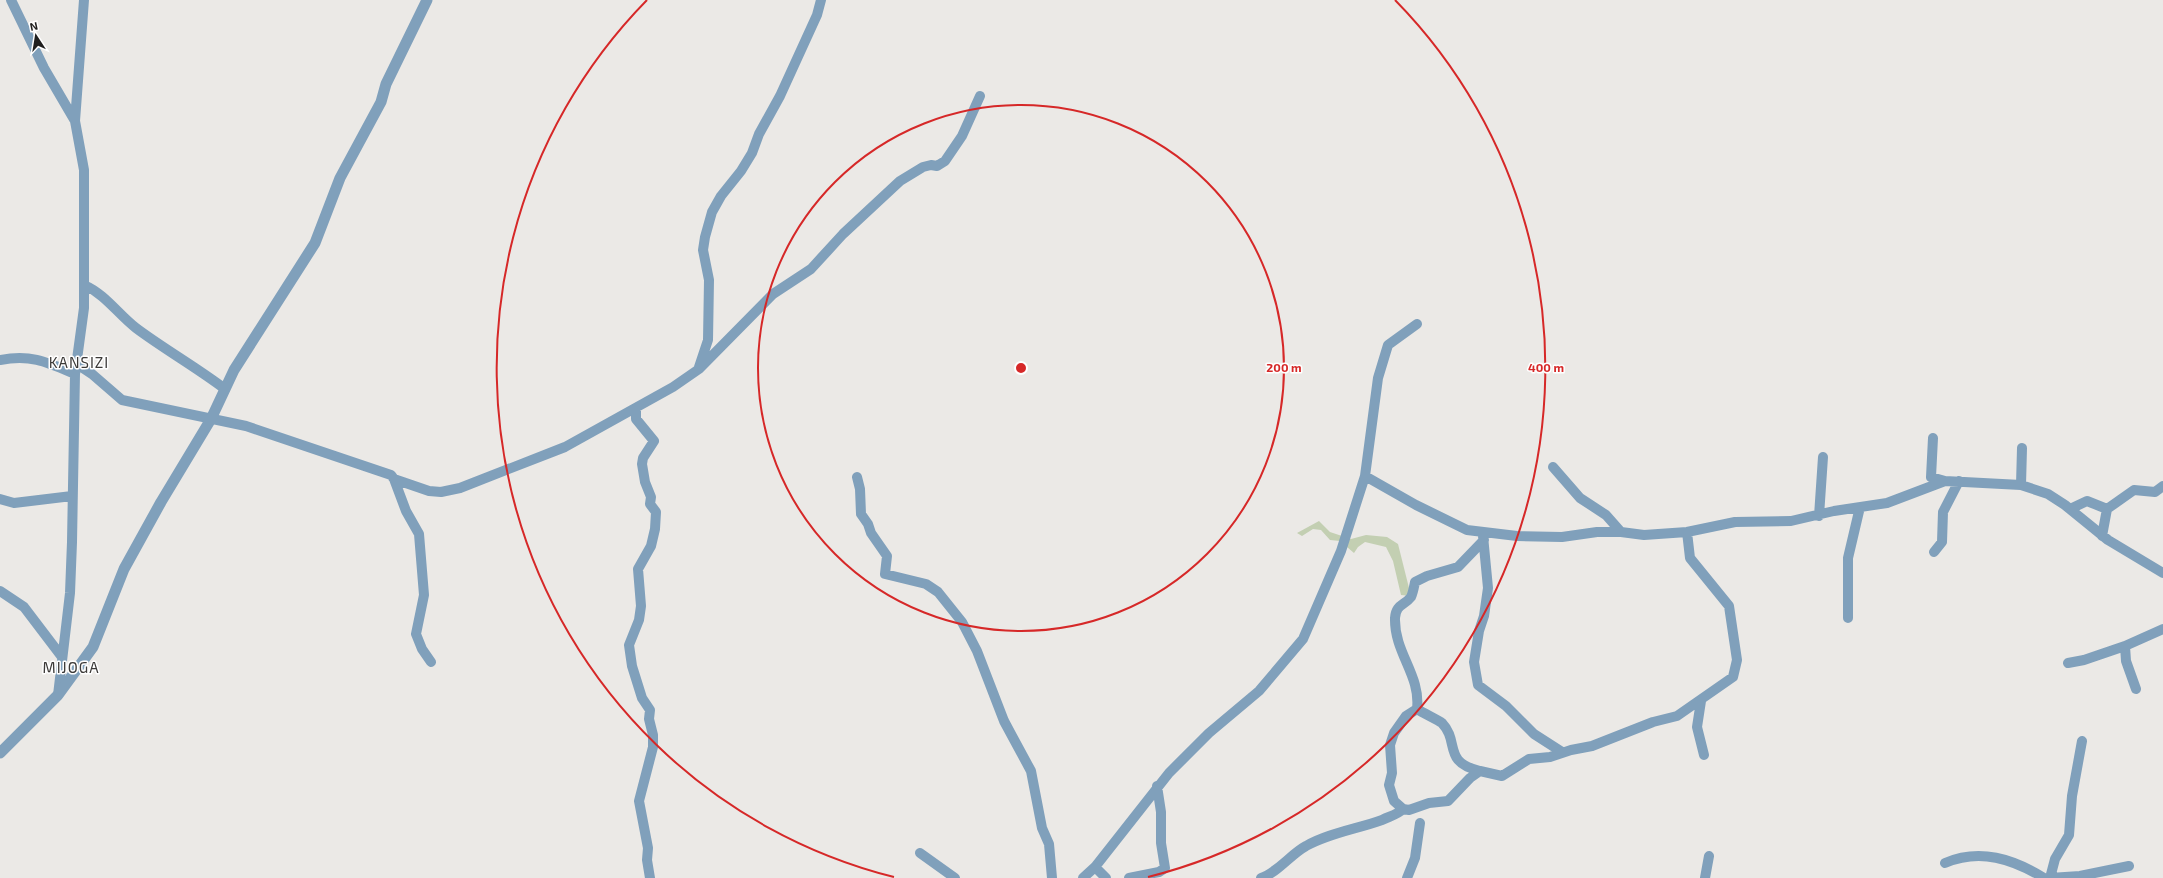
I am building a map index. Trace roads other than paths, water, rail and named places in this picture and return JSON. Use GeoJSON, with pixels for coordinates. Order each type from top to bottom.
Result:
{"type":"FeatureCollection","features":[{"type":"Feature","properties":{"kind":"street"},"geometry":{"type":"LineString","coordinates":[[11,0],[44,68],[75,121]]}},
{"type":"Feature","properties":{"kind":"street"},"geometry":{"type":"LineString","coordinates":[[58,695],[70,593],[76,369],[84,308],[84,170],[75,121],[84,0]]}},
{"type":"Feature","properties":{"kind":"street"},"geometry":{"type":"LineString","coordinates":[[0,753],[58,695],[93,647],[124,569],[163,497],[211,419],[224,389],[263,323],[295,277],[314,243],[340,178],[381,102],[386,84],[427,0]]}},
{"type":"Feature","properties":{"kind":"street"},"geometry":{"type":"LineString","coordinates":[[699,369],[708,340],[709,280],[703,250],[712,212],[721,196],[752,153],[810,30],[821,0]]}},
{"type":"Feature","properties":{"kind":"street"},"geometry":{"type":"LineString","coordinates":[[394,479],[429,491],[441,492],[460,488],[565,447],[595,429],[636,409],[699,369],[772,294],[810,269],[843,234],[900,181],[922,167],[931,165],[937,166],[945,161],[962,136],[980,96]]}},
{"type":"Feature","properties":{"kind":"street"},"geometry":{"type":"LineString","coordinates":[[84,285],[102,295],[116,310],[150,338],[224,389]]}},
{"type":"Feature","properties":{"kind":"street"},"geometry":{"type":"LineString","coordinates":[[1084,878],[1095,867],[1157,786],[1197,744],[1259,691],[1304,639],[1341,551],[1366,476],[1378,378],[1388,345],[1417,324]]}},
{"type":"Feature","properties":{"kind":"street"},"geometry":{"type":"LineString","coordinates":[[0,360],[20,356],[76,369],[92,374],[122,400],[246,426],[391,475],[406,510],[419,534],[424,595],[416,634],[422,649],[431,662]]}},
{"type":"Feature","properties":{"kind":"street"},"geometry":{"type":"LineString","coordinates":[[636,409],[636,419],[654,440],[643,458],[642,464],[645,482],[651,497],[650,504],[656,512],[655,529],[651,546],[638,569],[641,606],[639,620],[629,645],[632,666],[642,698],[650,710],[649,719],[653,735],[653,747],[639,801],[648,848],[647,860],[650,878]]}},
{"type":"Feature","properties":{"kind":"street"},"geometry":{"type":"LineString","coordinates":[[1933,438],[1931,477],[1945,481],[2021,485],[2048,494],[2102,536],[2163,573]]}},
{"type":"Feature","properties":{"kind":"street"},"geometry":{"type":"LineString","coordinates":[[2021,485],[2022,448]]}},
{"type":"Feature","properties":{"kind":"street"},"geometry":{"type":"LineString","coordinates":[[1819,516],[1823,457]]}},
{"type":"Feature","properties":{"kind":"street"},"geometry":{"type":"LineString","coordinates":[[1553,467],[1580,498],[1606,515],[1621,532]]}},
{"type":"Feature","properties":{"kind":"street"},"geometry":{"type":"LineString","coordinates":[[1366,476],[1416,505],[1467,530],[1483,536],[1562,537],[1621,532],[1644,535],[1687,532],[1735,522],[1791,522],[1860,507],[1887,503],[1945,481]]}},
{"type":"Feature","properties":{"kind":"street"},"geometry":{"type":"LineString","coordinates":[[857,477],[860,489],[861,514],[868,524],[871,533],[887,556],[885,574],[926,584],[938,592],[962,622],[977,651],[1004,721],[1031,771],[1042,828],[1049,844],[1052,878]]}},
{"type":"Feature","properties":{"kind":"street"},"geometry":{"type":"LineString","coordinates":[[1934,552],[1942,542],[1943,512],[1959,481]]}},
{"type":"Feature","properties":{"kind":"street"},"geometry":{"type":"LineString","coordinates":[[2102,536],[2107,509],[2134,490],[2155,492],[2163,486]]}},
{"type":"Feature","properties":{"kind":"street"},"geometry":{"type":"LineString","coordinates":[[0,499],[14,503],[72,496]]}},
{"type":"Feature","properties":{"kind":"street"},"geometry":{"type":"LineString","coordinates":[[2070,510],[2087,501],[2107,509]]}},
{"type":"Feature","properties":{"kind":"street"},"geometry":{"type":"LineString","coordinates":[[1848,618],[1848,558],[1860,507]]}},
{"type":"Feature","properties":{"kind":"street"},"geometry":{"type":"LineString","coordinates":[[1417,709],[1442,723],[1458,761],[1470,769],[1502,776],[1529,759],[1550,757],[1562,752],[1592,746],[1653,722],[1677,716],[1733,677],[1737,660],[1729,606],[1690,558],[1687,532]]}},
{"type":"Feature","properties":{"kind":"street"},"geometry":{"type":"LineString","coordinates":[[1417,709],[1418,701],[1415,678],[1399,648],[1395,618],[1399,605],[1411,597],[1415,582],[1440,571],[1458,567],[1483,536]]}},
{"type":"Feature","properties":{"kind":"street"},"geometry":{"type":"LineString","coordinates":[[1483,536],[1488,588],[1484,616],[1479,631],[1474,662],[1478,685],[1506,706],[1534,734],[1562,752]]}},
{"type":"Feature","properties":{"kind":"street"},"geometry":{"type":"LineString","coordinates":[[0,591],[24,607],[62,657]]}},
{"type":"Feature","properties":{"kind":"street"},"geometry":{"type":"LineString","coordinates":[[2068,663],[2084,660],[2126,646],[2163,629]]}},
{"type":"Feature","properties":{"kind":"street"},"geometry":{"type":"LineString","coordinates":[[2126,646],[2126,660],[2136,689]]}},
{"type":"Feature","properties":{"kind":"street"},"geometry":{"type":"LineString","coordinates":[[1701,700],[1697,727],[1704,755]]}},
{"type":"Feature","properties":{"kind":"street"},"geometry":{"type":"LineString","coordinates":[[1417,709],[1406,716],[1394,733],[1390,745],[1392,774],[1389,785],[1394,801],[1403,809],[1409,810],[1429,803],[1448,801],[1470,778],[1480,771]]}},
{"type":"Feature","properties":{"kind":"street"},"geometry":{"type":"LineString","coordinates":[[2082,741],[2072,796],[2069,835],[2053,865],[2050,878],[2080,876],[2129,866]]}},
{"type":"Feature","properties":{"kind":"street"},"geometry":{"type":"LineString","coordinates":[[1129,878],[1159,872],[1165,868],[1161,843],[1161,812],[1157,786]]}},
{"type":"Feature","properties":{"kind":"street"},"geometry":{"type":"LineString","coordinates":[[1262,878],[1270,875],[1307,845],[1335,834],[1365,826],[1397,814],[1403,809]]}},
{"type":"Feature","properties":{"kind":"street"},"geometry":{"type":"LineString","coordinates":[[1407,878],[1415,858],[1420,823]]}},
{"type":"Feature","properties":{"kind":"street"},"geometry":{"type":"LineString","coordinates":[[920,853],[955,878]]}},
{"type":"Feature","properties":{"kind":"street"},"geometry":{"type":"LineString","coordinates":[[1705,878],[1709,856]]}},
{"type":"Feature","properties":{"kind":"street"},"geometry":{"type":"LineString","coordinates":[[1945,863],[1964,856],[1999,858],[2016,863],[2044,878]]}},
{"type":"Feature","properties":{"kind":"street"},"geometry":{"type":"LineString","coordinates":[[1095,867],[1106,878]]}},
{"type":"Feature","properties":{"kind":"district","name":"KANSIZI"},"geometry":{"type":"Point","coordinates":[79,362]}},
{"type":"Feature","properties":{"kind":"district","name":"MIJOGA"},"geometry":{"type":"Point","coordinates":[71,667]}}]}
